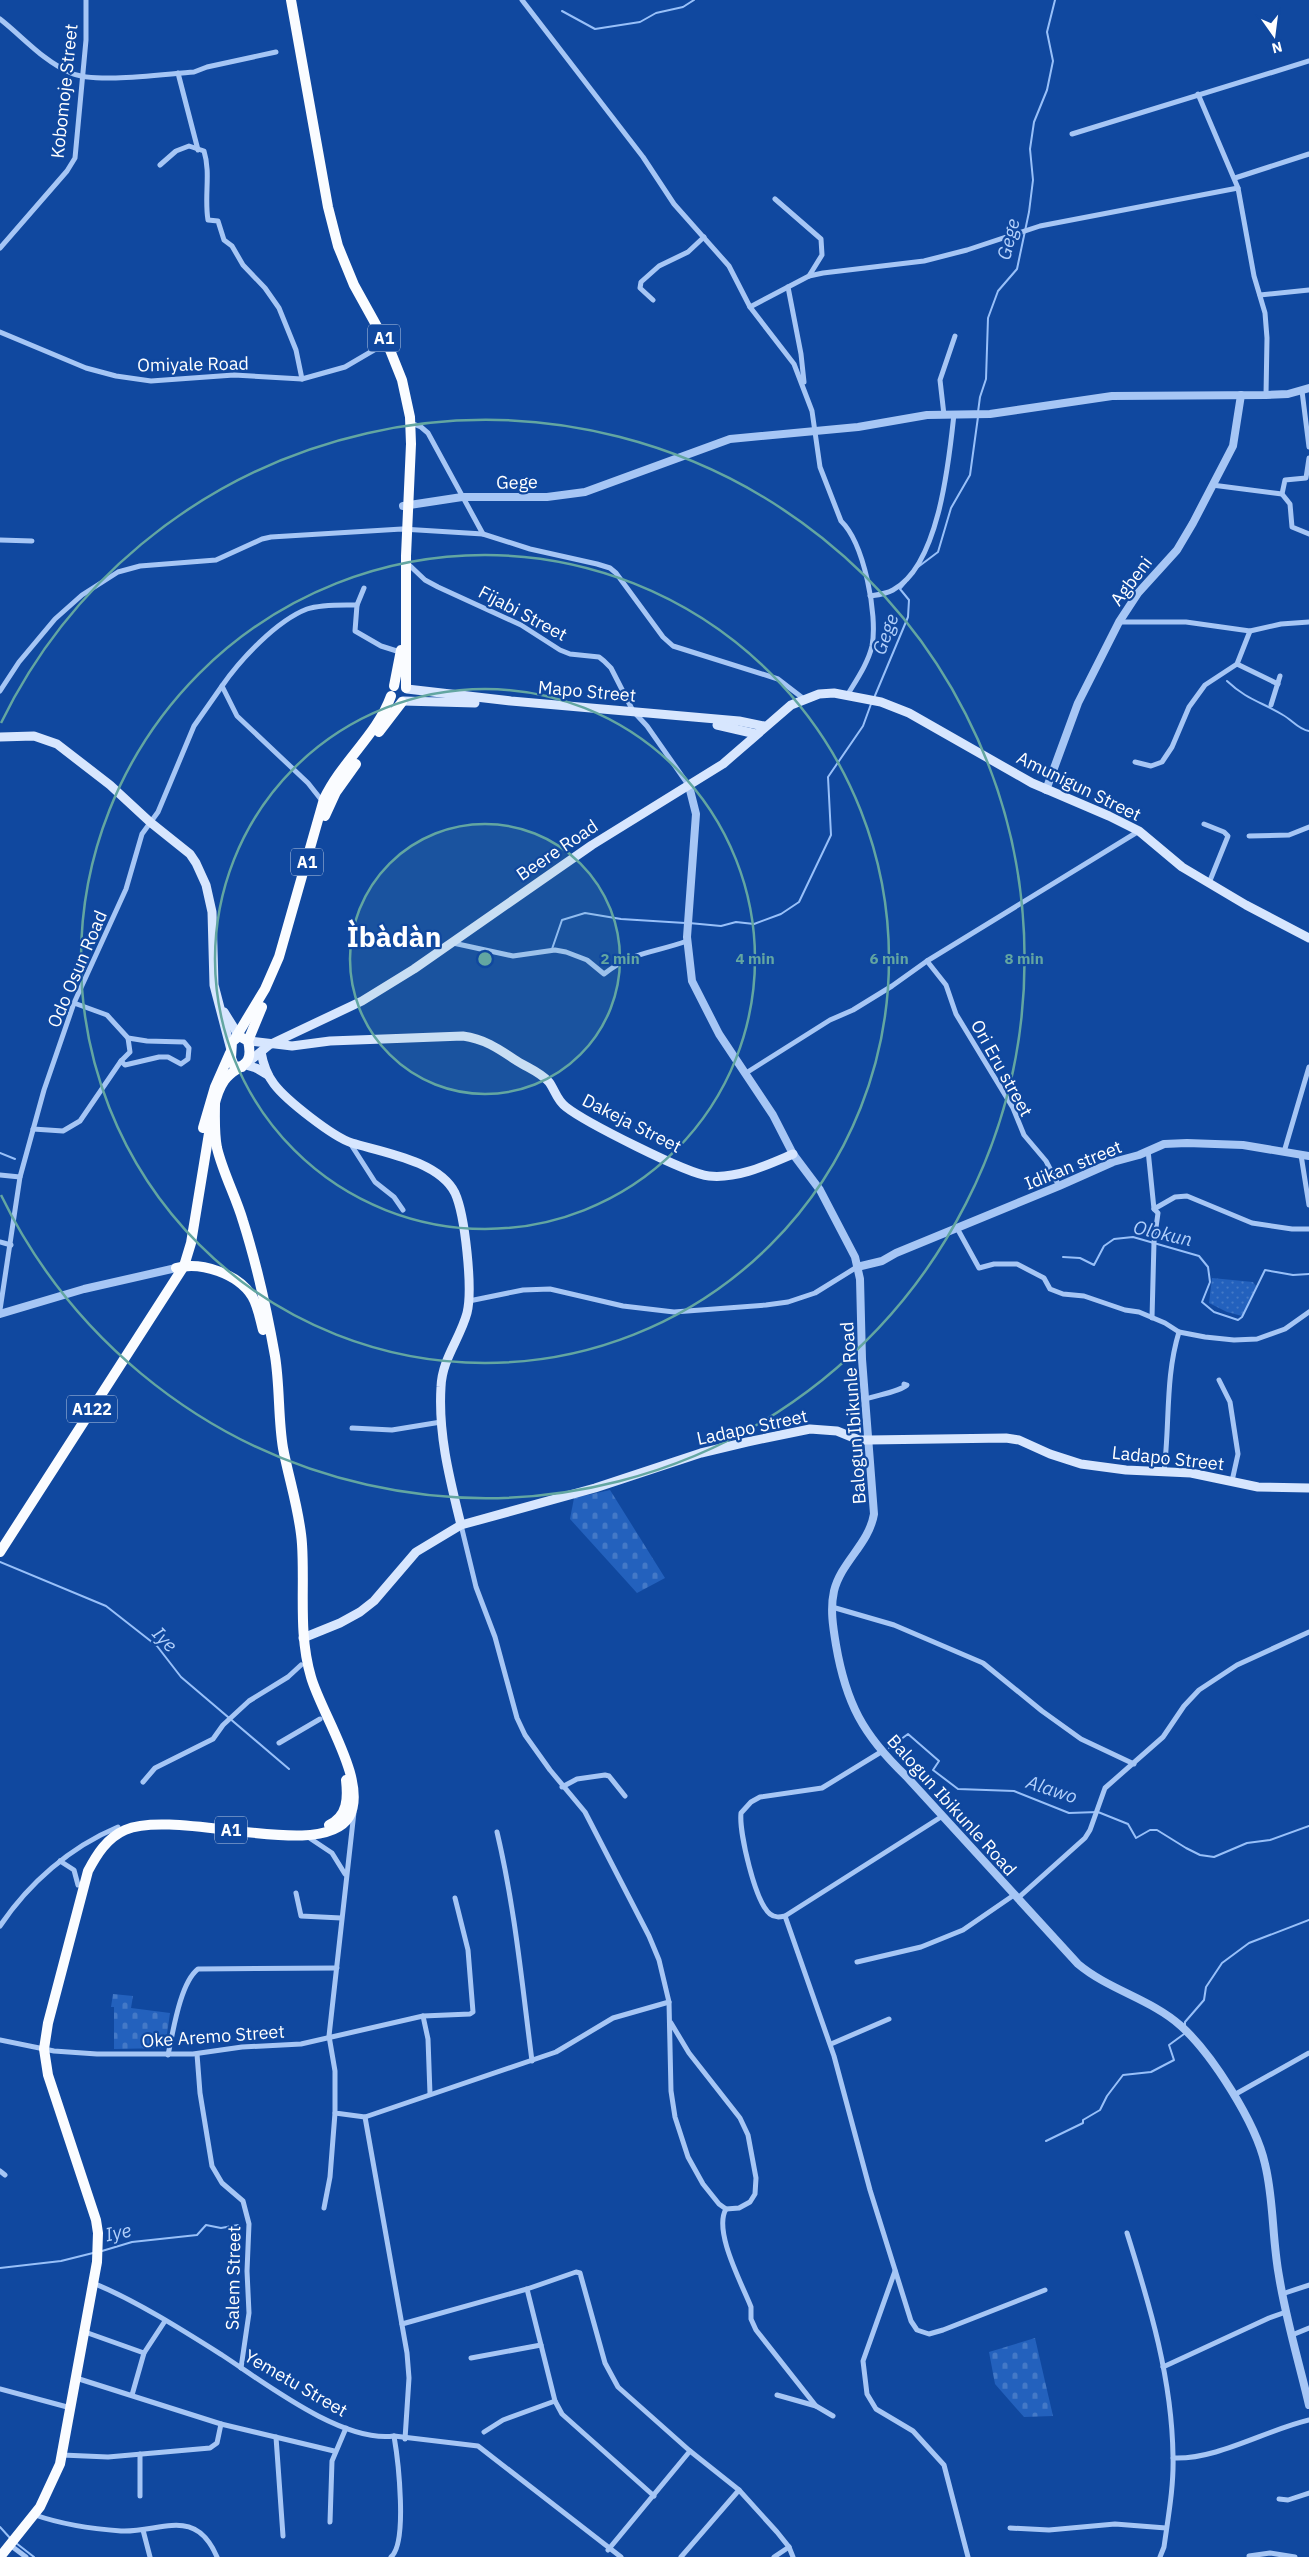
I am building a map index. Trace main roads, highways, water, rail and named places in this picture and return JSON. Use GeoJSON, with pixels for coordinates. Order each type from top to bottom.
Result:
{"type":"FeatureCollection","features":[{"type":"Feature","properties":{"kind":"highway","name":"A1"},"geometry":{"type":"LineString","coordinates":[[286,0],[331,241],[348,288],[384,344]]}},
{"type":"Feature","properties":{"kind":"highway","name":"A1"},"geometry":{"type":"LineString","coordinates":[[242,1038],[272,974],[290,929],[326,804],[336,777],[381,719],[392,691],[401,652],[410,422],[401,389],[384,344],[354,285],[332,226],[291,0]]}},
{"type":"Feature","properties":{"kind":"highway","name":"A1"},"geometry":{"type":"LineString","coordinates":[[401,389],[406,437],[406,506]]}},
{"type":"Feature","properties":{"kind":"highway","name":"A1"},"geometry":{"type":"LineString","coordinates":[[405,529],[407,688]]}},
{"type":"Feature","properties":{"kind":"highway"},"geometry":{"type":"LineString","coordinates":[[400,684],[407,688],[408,695],[402,701],[396,702],[392,691],[400,684]]}},
{"type":"Feature","properties":{"kind":"highway","name":"A1"},"geometry":{"type":"LineString","coordinates":[[326,804],[402,701]]}},
{"type":"Feature","properties":{"kind":"highway"},"geometry":{"type":"LineString","coordinates":[[242,1038],[245,1066],[232,1063],[232,1042],[242,1038]]}},
{"type":"Feature","properties":{"kind":"highway","name":"A1"},"geometry":{"type":"LineString","coordinates":[[231,1051],[202,1135],[180,1267],[210,1269],[243,1287],[256,1304],[269,1345]]}},
{"type":"Feature","properties":{"kind":"highway","name":"A1"},"geometry":{"type":"LineString","coordinates":[[0,2557],[36,2504],[51,2474],[58,2454],[85,2332],[91,2283],[92,2223],[44,2079],[41,2029],[78,1885],[90,1855],[98,1843],[118,1827],[133,1821],[152,1818],[305,1836],[328,1833],[338,1828],[346,1822],[354,1804],[350,1769],[315,1693],[303,1638],[303,1557],[276,1446],[269,1345],[248,1239],[218,1150],[214,1100],[224,1081],[245,1066]]}},
{"type":"Feature","properties":{"kind":"highway","name":"A122"},"geometry":{"type":"LineString","coordinates":[[0,1543],[120,1362],[180,1267]]}},
{"type":"Feature","properties":{"kind":"highway","name":"A122"},"geometry":{"type":"LineString","coordinates":[[0,1552],[22,1512]]}},
{"type":"Feature","properties":{"kind":"highway","name":"A1"},"geometry":{"type":"LineString","coordinates":[[41,2048],[83,1887],[95,1858],[104,1847],[127,1830],[150,1824],[302,1830],[325,1827],[341,1816],[347,1800],[346,1779],[340,1761],[320,1719],[301,1665],[296,1631],[296,1525]]}},
{"type":"Feature","properties":{"kind":"highway","name":"A1"},"geometry":{"type":"LineString","coordinates":[[0,2549],[12,2540],[34,2515],[56,2475],[62,2455],[91,2283]]}},
{"type":"Feature","properties":{"kind":"main road","name":"Mapo Street"},"geometry":{"type":"LineString","coordinates":[[407,688],[467,699],[740,721],[764,726]]}},
{"type":"Feature","properties":{"kind":"main road","name":"Beere Road"},"geometry":{"type":"LineString","coordinates":[[269,1045],[362,1001],[453,943],[592,845],[723,764],[764,726],[791,705],[819,694],[848,694],[881,702]]}},
{"type":"Feature","properties":{"kind":"main road","name":"Mapo Street"},"geometry":{"type":"LineString","coordinates":[[402,701],[467,699]]}},
{"type":"Feature","properties":{"kind":"main road","name":"Amunigun Street"},"geometry":{"type":"LineString","coordinates":[[881,702],[909,713],[983,757],[1046,790],[1109,816],[1139,831],[1175,862],[1209,884],[1309,938]]}},
{"type":"Feature","properties":{"kind":"main road","name":"Mapo Street"},"geometry":{"type":"LineString","coordinates":[[636,714],[728,726],[756,734]]}},
{"type":"Feature","properties":{"kind":"main road"},"geometry":{"type":"LineString","coordinates":[[0,737],[34,736],[56,744],[110,784],[150,822],[190,854],[206,885],[212,912],[214,985],[231,1051]]}},
{"type":"Feature","properties":{"kind":"main road"},"geometry":{"type":"LineString","coordinates":[[219,1005],[242,1038],[269,1045]]}},
{"type":"Feature","properties":{"kind":"main road","name":"Dakeja Street"},"geometry":{"type":"LineString","coordinates":[[269,1045],[292,1046],[330,1041],[463,1036],[475,1038],[500,1048],[543,1077],[566,1107],[632,1143],[696,1173],[717,1176],[747,1172],[793,1154]]}},
{"type":"Feature","properties":{"kind":"main road"},"geometry":{"type":"LineString","coordinates":[[268,1075],[245,1066],[269,1045]]}},
{"type":"Feature","properties":{"kind":"main road"},"geometry":{"type":"LineString","coordinates":[[261,1052],[268,1075],[287,1098],[350,1142],[408,1160],[436,1174],[450,1185],[461,1208],[469,1301],[467,1314],[448,1354],[442,1375],[441,1422],[443,1447],[461,1525]]}},
{"type":"Feature","properties":{"kind":"main road","name":"Ladapo Street"},"geometry":{"type":"LineString","coordinates":[[303,1638],[340,1623],[360,1612],[381,1594],[416,1552],[461,1525],[595,1488],[701,1453],[810,1429],[837,1430],[859,1440],[1006,1438],[1019,1440],[1050,1454],[1081,1464],[1126,1470],[1208,1475],[1258,1487],[1309,1488]]}},
{"type":"Feature","properties":{"kind":"waterway"},"geometry":{"type":"LineString","coordinates":[[562,11],[595,29],[640,22],[656,13],[683,7],[694,0]]}},
{"type":"Feature","properties":{"kind":"waterway","name":"Gege"},"geometry":{"type":"LineString","coordinates":[[978,412],[980,397],[986,379],[988,318],[998,291],[1017,269],[1029,212],[1033,180],[1030,149],[1034,122],[1047,90],[1053,61],[1047,32],[1055,0]]}},
{"type":"Feature","properties":{"kind":"waterway","name":"Gege"},"geometry":{"type":"LineString","coordinates":[[918,567],[938,552],[951,508],[970,475],[978,417]]}},
{"type":"Feature","properties":{"kind":"waterway","name":"Gege"},"geometry":{"type":"LineString","coordinates":[[874,698],[908,617],[909,600],[900,589],[906,582]]}},
{"type":"Feature","properties":{"kind":"waterway"},"geometry":{"type":"LineString","coordinates":[[1227,681],[1248,697],[1283,715],[1302,729],[1309,731]]}},
{"type":"Feature","properties":{"kind":"waterway","name":"Gege"},"geometry":{"type":"LineString","coordinates":[[689,923],[721,926],[736,922],[754,924],[781,914],[799,902],[831,835],[828,777],[863,726],[871,704]]}},
{"type":"Feature","properties":{"kind":"waterway","name":"Gege"},"geometry":{"type":"LineString","coordinates":[[552,949],[562,920],[585,913],[621,919],[685,923]]}},
{"type":"Feature","properties":{"kind":"waterway"},"geometry":{"type":"LineString","coordinates":[[0,1153],[15,1159]]}},
{"type":"Feature","properties":{"kind":"waterway","name":"Olokun"},"geometry":{"type":"LineString","coordinates":[[1063,1257],[1080,1258],[1094,1265],[1104,1246],[1114,1239],[1133,1237],[1199,1256],[1208,1267],[1210,1282],[1202,1302],[1214,1312],[1238,1320],[1242,1317],[1265,1270],[1293,1275],[1309,1274]]}},
{"type":"Feature","properties":{"kind":"waterway","name":"Iye"},"geometry":{"type":"LineString","coordinates":[[0,1562],[106,1606],[157,1646],[181,1677],[289,1769]]}},
{"type":"Feature","properties":{"kind":"waterway","name":"Alawo"},"geometry":{"type":"LineString","coordinates":[[889,1748],[908,1734],[939,1761],[933,1770],[958,1789],[1014,1791],[1069,1813],[1098,1812],[1128,1824],[1136,1838],[1150,1830],[1157,1830],[1200,1855],[1214,1857],[1247,1843],[1270,1840],[1309,1826]]}},
{"type":"Feature","properties":{"kind":"waterway"},"geometry":{"type":"LineString","coordinates":[[1185,2026],[1185,2022],[1204,2000],[1206,1987],[1222,1963],[1249,1943],[1309,1920]]}},
{"type":"Feature","properties":{"kind":"waterway"},"geometry":{"type":"LineString","coordinates":[[1046,2141],[1083,2123],[1083,2120],[1100,2110],[1107,2096],[1123,2075],[1151,2072],[1174,2060],[1169,2045],[1184,2034]]}},
{"type":"Feature","properties":{"kind":"waterway","name":"Iye"},"geometry":{"type":"LineString","coordinates":[[102,2251],[132,2242],[197,2235],[206,2225],[221,2228],[238,2225]]}},
{"type":"Feature","properties":{"kind":"waterway","name":"Iye"},"geometry":{"type":"LineString","coordinates":[[0,2268],[61,2261],[93,2253]]}},
{"type":"Feature","properties":{"kind":"waterway"},"geometry":{"type":"LineString","coordinates":[[0,2527],[10,2538]]}},
{"type":"Feature","properties":{"kind":"waterway"},"geometry":{"type":"LineString","coordinates":[[16,2543],[34,2557]]}},
{"type":"Feature","properties":{"kind":"district","name":"Ìbàdàn"},"geometry":{"type":"Point","coordinates":[394,936]}}]}
